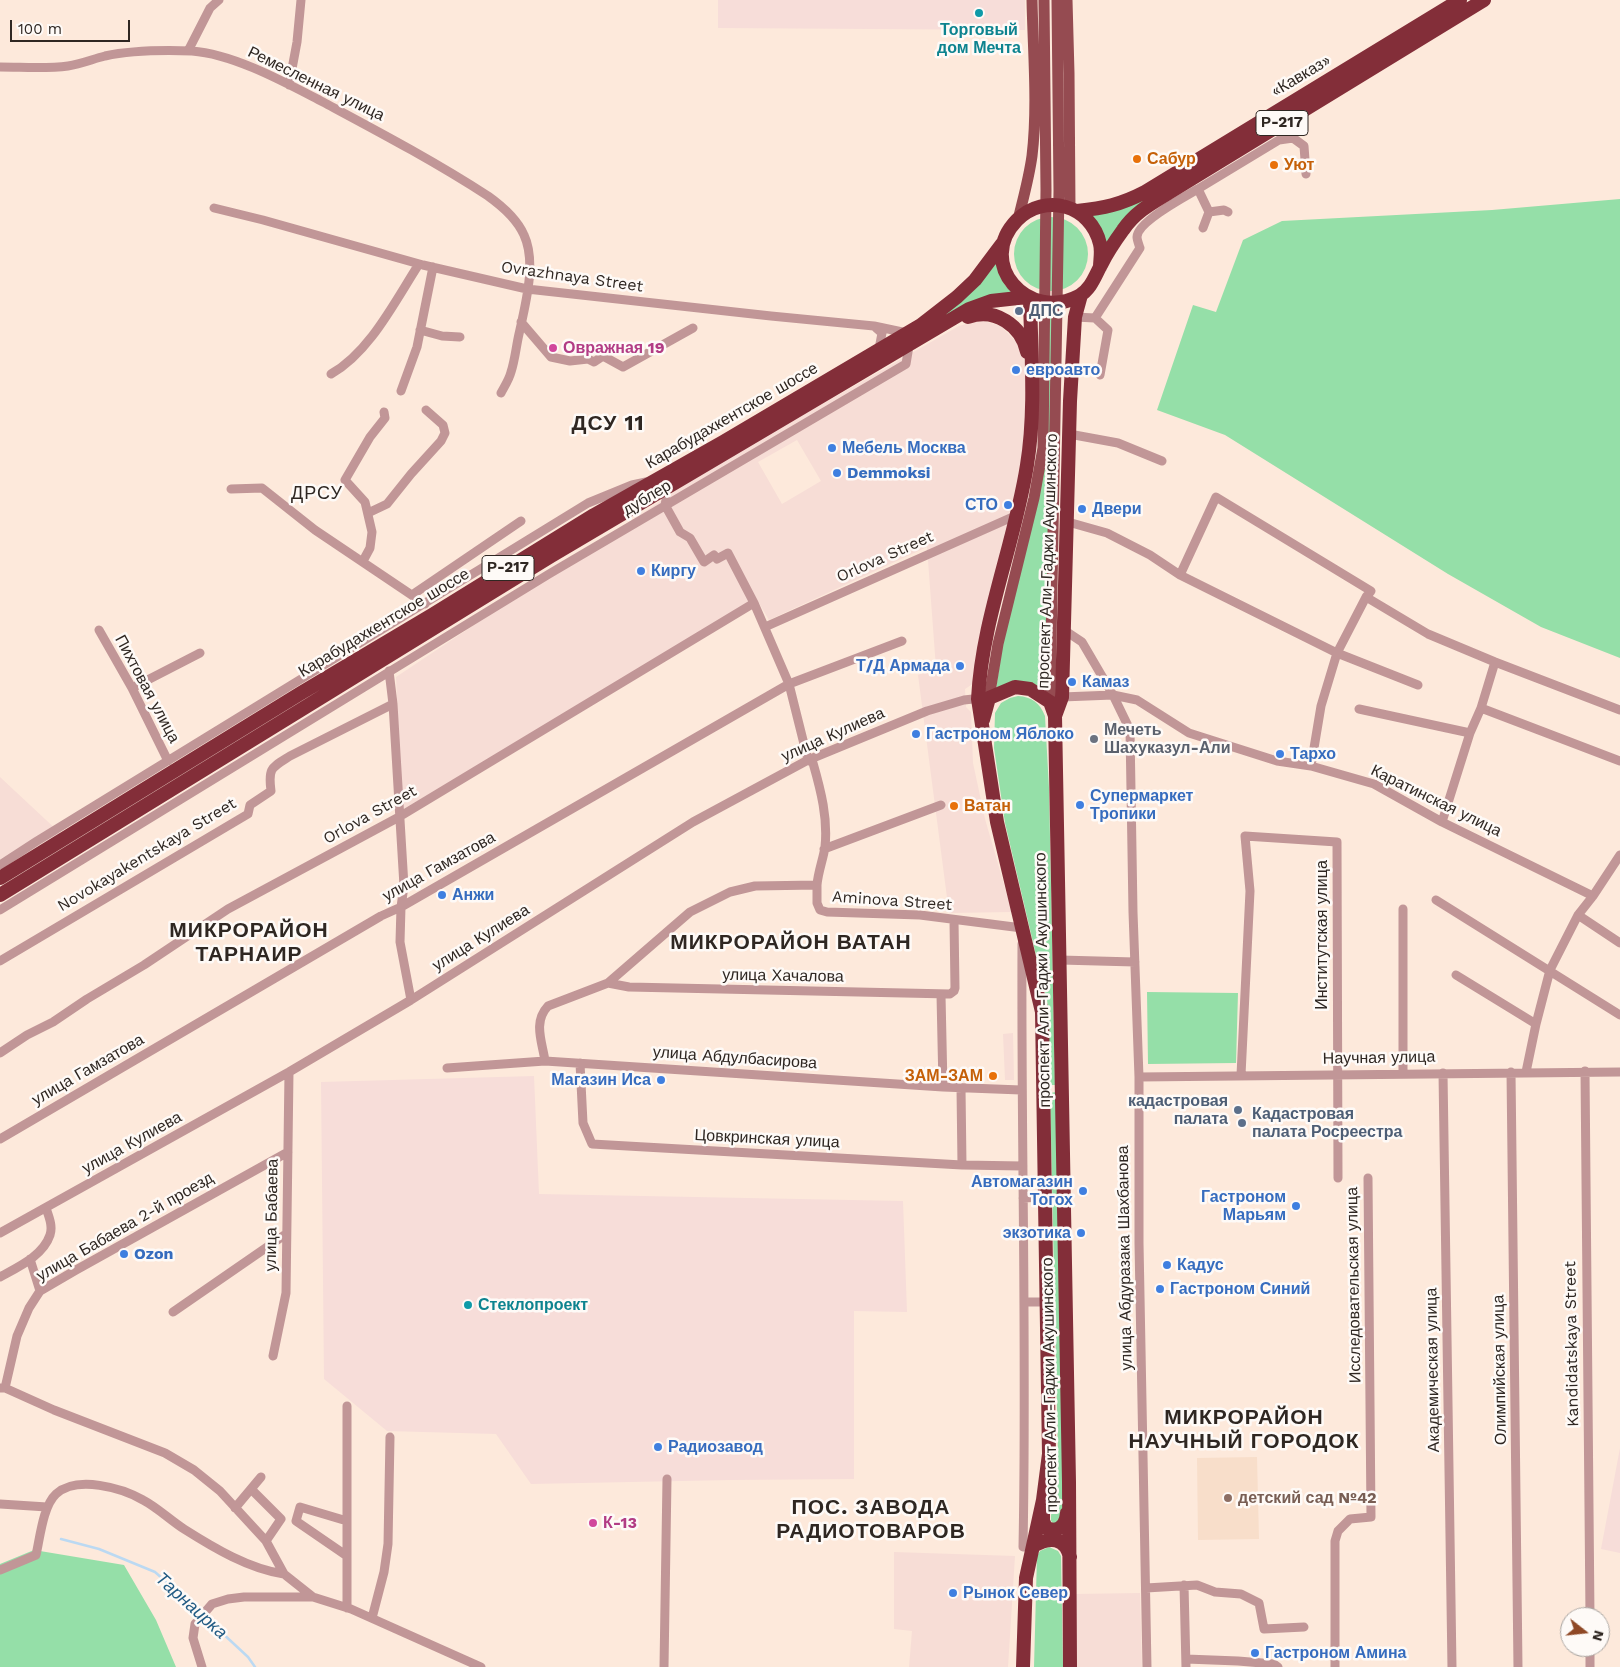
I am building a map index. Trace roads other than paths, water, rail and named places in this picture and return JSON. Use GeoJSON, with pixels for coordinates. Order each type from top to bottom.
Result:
{"type":"FeatureCollection","features":[{"type":"Feature","properties":{"kind":"highway","name":"«Кавказ»"},"geometry":{"type":"LineString","coordinates":[[1073,209],[1105,208],[1128,201],[1145,192],[1460,0]]}},
{"type":"Feature","properties":{"kind":"highway","name":"Р-217"},"geometry":{"type":"LineString","coordinates":[[1080,295],[1088,289],[1123,229],[1136,213],[1484,0]]}},
{"type":"Feature","properties":{"kind":"highway","name":"Р-217"},"geometry":{"type":"LineString","coordinates":[[1002,244],[1009,230],[1030,210],[1056,204],[1073,209],[1085,218],[1096,232],[1101,245],[1100,267]]}},
{"type":"Feature","properties":{"kind":"highway"},"geometry":{"type":"LineString","coordinates":[[1002,244],[1002,258],[1006,273],[1016,289],[1028,297],[1044,302],[1061,303],[1080,295]]}},
{"type":"Feature","properties":{"kind":"highway","name":"Карабудахкентское шоссе"},"geometry":{"type":"LineString","coordinates":[[0,878],[594,515],[662,483],[908,339],[921,325],[957,297],[975,280],[1002,244]]}},
{"type":"Feature","properties":{"kind":"highway","name":"проспект Али-Гаджи Акушинского"},"geometry":{"type":"LineString","coordinates":[[1070,1667],[1070,1558],[1056,699],[1064,630],[1069,434],[1075,317],[1080,295]]}},
{"type":"Feature","properties":{"kind":"highway","name":"Карабудахкентское шоссе"},"geometry":{"type":"LineString","coordinates":[[0,895],[880,349],[940,327],[969,309],[991,301],[1028,297]]}},
{"type":"Feature","properties":{"kind":"highway","name":"проспект Али-Гаджи Акушинского"},"geometry":{"type":"LineString","coordinates":[[1023,1667],[1026,1582],[1043,1500],[1049,1454],[1042,1012],[997,822],[982,722],[984,698],[979,681],[988,630],[1017,516],[1031,437],[1032,385],[1028,297]]}},
{"type":"Feature","properties":{"kind":"highway"},"geometry":{"type":"LineString","coordinates":[[940,327],[974,315],[985,314],[1009,322],[1019,331],[1025,345],[1032,385]]}},
{"type":"Feature","properties":{"kind":"highway"},"geometry":{"type":"LineString","coordinates":[[984,698],[1015,687],[1030,689],[1056,699]]}},
{"type":"Feature","properties":{"kind":"highway"},"geometry":{"type":"LineString","coordinates":[[1043,1084],[1052,1089],[1062,1084]]}},
{"type":"Feature","properties":{"kind":"highway"},"geometry":{"type":"LineString","coordinates":[[1043,1500],[1043,1521],[1049,1530],[1058,1530],[1062,1526],[1065,1522],[1069,1505]]}},
{"type":"Feature","properties":{"kind":"highway"},"geometry":{"type":"LineString","coordinates":[[1033,1546],[1045,1540],[1056,1540],[1068,1549],[1070,1558]]}},
{"type":"Feature","properties":{"kind":"main road"},"geometry":{"type":"LineString","coordinates":[[1018,220],[1032,155],[1035,103],[1032,0]]}},
{"type":"Feature","properties":{"kind":"main road"},"geometry":{"type":"LineString","coordinates":[[984,698],[1034,498],[1042,448],[1046,190],[1044,0]]}},
{"type":"Feature","properties":{"kind":"main road"},"geometry":{"type":"LineString","coordinates":[[1056,699],[1059,191],[1057,0]]}},
{"type":"Feature","properties":{"kind":"main road"},"geometry":{"type":"LineString","coordinates":[[1067,0],[1073,209]]}},
{"type":"Feature","properties":{"kind":"street"},"geometry":{"type":"LineString","coordinates":[[188,51],[210,8],[219,0]]}},
{"type":"Feature","properties":{"kind":"street"},"geometry":{"type":"LineString","coordinates":[[289,85],[297,42],[301,0]]}},
{"type":"Feature","properties":{"kind":"street","name":"Ремесленная улица"},"geometry":{"type":"LineString","coordinates":[[0,67],[50,68],[69,66],[114,55],[142,52],[188,51],[205,53],[233,60],[289,85],[403,144],[464,180],[501,205],[518,224],[525,236],[528,249],[530,262],[527,292],[511,374],[501,393]]}},
{"type":"Feature","properties":{"kind":"street"},"geometry":{"type":"LineString","coordinates":[[1095,318],[1140,248],[1137,236],[1140,228],[1170,206],[1278,140],[1293,138],[1304,146],[1306,174]]}},
{"type":"Feature","properties":{"kind":"street"},"geometry":{"type":"LineString","coordinates":[[1198,189],[1210,212]]}},
{"type":"Feature","properties":{"kind":"street","name":"Ovrazhnaya Street"},"geometry":{"type":"LineString","coordinates":[[214,208],[527,292],[874,326],[908,339]]}},
{"type":"Feature","properties":{"kind":"street"},"geometry":{"type":"LineString","coordinates":[[1210,212],[1224,210],[1228,212]]}},
{"type":"Feature","properties":{"kind":"street"},"geometry":{"type":"LineString","coordinates":[[1203,228],[1210,212]]}},
{"type":"Feature","properties":{"kind":"street"},"geometry":{"type":"LineString","coordinates":[[331,374],[342,368],[375,333],[418,264]]}},
{"type":"Feature","properties":{"kind":"street"},"geometry":{"type":"LineString","coordinates":[[402,391],[417,347],[433,267]]}},
{"type":"Feature","properties":{"kind":"street"},"geometry":{"type":"LineString","coordinates":[[1075,317],[1095,318],[1108,330],[1100,375]]}},
{"type":"Feature","properties":{"kind":"street"},"geometry":{"type":"LineString","coordinates":[[521,322],[551,357],[570,361],[588,359],[594,362],[603,356],[623,367],[693,328]]}},
{"type":"Feature","properties":{"kind":"street"},"geometry":{"type":"LineString","coordinates":[[874,326],[882,333],[880,349]]}},
{"type":"Feature","properties":{"kind":"street"},"geometry":{"type":"LineString","coordinates":[[420,330],[442,336],[460,337]]}},
{"type":"Feature","properties":{"kind":"street","name":"дублер"},"geometry":{"type":"LineString","coordinates":[[0,910],[389,671],[665,505],[906,364],[908,339]]}},
{"type":"Feature","properties":{"kind":"street"},"geometry":{"type":"LineString","coordinates":[[368,513],[387,504],[441,441],[445,433],[443,425],[426,410]]}},
{"type":"Feature","properties":{"kind":"street"},"geometry":{"type":"LineString","coordinates":[[363,561],[370,548],[372,532],[368,513],[365,502],[345,480],[370,437],[385,418],[384,412]]}},
{"type":"Feature","properties":{"kind":"street"},"geometry":{"type":"LineString","coordinates":[[1069,434],[1118,443],[1162,461]]}},
{"type":"Feature","properties":{"kind":"street"},"geometry":{"type":"LineString","coordinates":[[0,865],[588,503],[632,485],[662,483],[665,505],[680,532],[690,538],[704,562],[714,555],[716,559],[728,553],[754,603],[789,684],[808,760],[813,763],[823,801],[825,820],[824,849],[817,885]]}},
{"type":"Feature","properties":{"kind":"street"},"geometry":{"type":"LineString","coordinates":[[231,489],[262,488],[315,530],[425,604]]}},
{"type":"Feature","properties":{"kind":"street"},"geometry":{"type":"LineString","coordinates":[[1180,575],[1216,498],[1370,591],[1337,653],[1321,706],[1311,766]]}},
{"type":"Feature","properties":{"kind":"street","name":"Orlova Street"},"geometry":{"type":"LineString","coordinates":[[765,627],[1017,516]]}},
{"type":"Feature","properties":{"kind":"street"},"geometry":{"type":"LineString","coordinates":[[412,595],[521,521]]}},
{"type":"Feature","properties":{"kind":"street"},"geometry":{"type":"LineString","coordinates":[[1068,522],[1106,534],[1150,555],[1180,575],[1337,653],[1418,685]]}},
{"type":"Feature","properties":{"kind":"street"},"geometry":{"type":"LineString","coordinates":[[1366,597],[1428,634],[1620,710]]}},
{"type":"Feature","properties":{"kind":"street","name":"Orlova Street"},"geometry":{"type":"LineString","coordinates":[[0,1053],[144,965],[228,908],[399,817],[754,603]]}},
{"type":"Feature","properties":{"kind":"street","name":"Пихтовая улица"},"geometry":{"type":"LineString","coordinates":[[99,630],[132,688],[168,762]]}},
{"type":"Feature","properties":{"kind":"street","name":"улица Абдуразака Шахбанова"},"geometry":{"type":"LineString","coordinates":[[1064,630],[1082,642],[1130,730],[1139,1077],[1139,1253],[1147,1667]]}},
{"type":"Feature","properties":{"kind":"street","name":"улица Гамзатова"},"geometry":{"type":"LineString","coordinates":[[0,1139],[381,916],[401,907],[789,684],[902,641]]}},
{"type":"Feature","properties":{"kind":"street"},"geometry":{"type":"LineString","coordinates":[[132,688],[200,653]]}},
{"type":"Feature","properties":{"kind":"street"},"geometry":{"type":"LineString","coordinates":[[1442,822],[1495,662]]}},
{"type":"Feature","properties":{"kind":"street"},"geometry":{"type":"LineString","coordinates":[[389,671],[393,704],[404,886],[400,942],[411,1000]]}},
{"type":"Feature","properties":{"kind":"street","name":"Каратинская улица"},"geometry":{"type":"LineString","coordinates":[[1056,699],[1112,695],[1137,700],[1189,733],[1277,762],[1311,766],[1374,784],[1442,822],[1593,896]]}},
{"type":"Feature","properties":{"kind":"street","name":"улица Кулиева"},"geometry":{"type":"LineString","coordinates":[[0,1234],[289,1072],[411,1000],[693,822],[808,760],[927,711],[964,700],[984,698]]}},
{"type":"Feature","properties":{"kind":"street","name":"Novokayakentskaya Street"},"geometry":{"type":"LineString","coordinates":[[0,961],[248,814],[250,805],[271,791],[269,775],[274,766],[393,704]]}},
{"type":"Feature","properties":{"kind":"street"},"geometry":{"type":"LineString","coordinates":[[1481,708],[1620,761]]}},
{"type":"Feature","properties":{"kind":"street"},"geometry":{"type":"LineString","coordinates":[[1359,710],[1470,733]]}},
{"type":"Feature","properties":{"kind":"street"},"geometry":{"type":"LineString","coordinates":[[824,849],[941,804]]}},
{"type":"Feature","properties":{"kind":"street","name":"Институтская улица"},"geometry":{"type":"LineString","coordinates":[[1241,1075],[1250,891],[1245,836],[1337,842],[1338,1178]]}},
{"type":"Feature","properties":{"kind":"street"},"geometry":{"type":"LineString","coordinates":[[1526,1072],[1550,970],[1578,915],[1620,856]]}},
{"type":"Feature","properties":{"kind":"street","name":"Aminova Street"},"geometry":{"type":"LineString","coordinates":[[545,1061],[539,1023],[541,1013],[548,1006],[608,983],[690,912],[730,892],[755,886],[817,885],[817,903],[820,910],[827,912],[920,915],[1022,928]]}},
{"type":"Feature","properties":{"kind":"street"},"geometry":{"type":"LineString","coordinates":[[1436,900],[1620,1015]]}},
{"type":"Feature","properties":{"kind":"street"},"geometry":{"type":"LineString","coordinates":[[1403,909],[1403,1073]]}},
{"type":"Feature","properties":{"kind":"street"},"geometry":{"type":"LineString","coordinates":[[1578,915],[1620,943]]}},
{"type":"Feature","properties":{"kind":"street","name":"улица Хачалова"},"geometry":{"type":"LineString","coordinates":[[608,983],[629,987],[950,994],[954,992],[955,988],[954,920]]}},
{"type":"Feature","properties":{"kind":"street"},"geometry":{"type":"LineString","coordinates":[[1022,928],[1021,1090],[1025,1302],[1023,1547],[1033,1546]]}},
{"type":"Feature","properties":{"kind":"street"},"geometry":{"type":"LineString","coordinates":[[1060,960],[1135,962]]}},
{"type":"Feature","properties":{"kind":"street"},"geometry":{"type":"LineString","coordinates":[[1456,975],[1536,1024]]}},
{"type":"Feature","properties":{"kind":"street"},"geometry":{"type":"LineString","coordinates":[[941,995],[943,1087]]}},
{"type":"Feature","properties":{"kind":"street","name":"улица Абдулбасирова"},"geometry":{"type":"LineString","coordinates":[[447,1068],[545,1061],[943,1087],[1021,1090]]}},
{"type":"Feature","properties":{"kind":"street","name":"Цовкринская улица"},"geometry":{"type":"LineString","coordinates":[[580,1063],[583,1123],[592,1144],[962,1165],[1023,1166]]}},
{"type":"Feature","properties":{"kind":"street","name":"улица Бабаева"},"geometry":{"type":"LineString","coordinates":[[274,1356],[286,1293],[289,1072]]}},
{"type":"Feature","properties":{"kind":"street","name":"Олимпийская улица"},"geometry":{"type":"LineString","coordinates":[[1512,1072],[1518,1667]]}},
{"type":"Feature","properties":{"kind":"street","name":"Kandidatskaya Street"},"geometry":{"type":"LineString","coordinates":[[1585,1072],[1590,1607]]}},
{"type":"Feature","properties":{"kind":"street","name":"Научная улица"},"geometry":{"type":"LineString","coordinates":[[1139,1077],[1620,1072]]}},
{"type":"Feature","properties":{"kind":"street","name":"Академическая улица"},"geometry":{"type":"LineString","coordinates":[[1443,1073],[1452,1667]]}},
{"type":"Feature","properties":{"kind":"street"},"geometry":{"type":"LineString","coordinates":[[961,1088],[962,1165]]}},
{"type":"Feature","properties":{"kind":"street","name":"улица Бабаева 2-й проезд"},"geometry":{"type":"LineString","coordinates":[[2,1388],[17,1336],[29,1308],[40,1291],[288,1152]]}},
{"type":"Feature","properties":{"kind":"street","name":"Исследовательская улица"},"geometry":{"type":"LineString","coordinates":[[1335,1667],[1336,1541],[1338,1531],[1350,1519],[1371,1517],[1368,1178]]}},
{"type":"Feature","properties":{"kind":"street"},"geometry":{"type":"LineString","coordinates":[[1023,1198],[1044,1198]]}},
{"type":"Feature","properties":{"kind":"street"},"geometry":{"type":"LineString","coordinates":[[0,1277],[30,1259],[44,1246],[50,1234],[51,1222],[46,1208]]}},
{"type":"Feature","properties":{"kind":"street"},"geometry":{"type":"LineString","coordinates":[[173,1312],[286,1234]]}},
{"type":"Feature","properties":{"kind":"street"},"geometry":{"type":"LineString","coordinates":[[30,1259],[40,1291]]}},
{"type":"Feature","properties":{"kind":"street"},"geometry":{"type":"LineString","coordinates":[[1025,1302],[1046,1302]]}},
{"type":"Feature","properties":{"kind":"street"},"geometry":{"type":"LineString","coordinates":[[2,1388],[165,1453],[194,1470],[220,1491],[266,1541],[284,1574],[313,1597]]}},
{"type":"Feature","properties":{"kind":"street"},"geometry":{"type":"LineString","coordinates":[[347,1406],[347,1608]]}},
{"type":"Feature","properties":{"kind":"street"},"geometry":{"type":"LineString","coordinates":[[372,1618],[384,1572],[388,1544],[390,1437]]}},
{"type":"Feature","properties":{"kind":"street"},"geometry":{"type":"LineString","coordinates":[[236,1508],[261,1477]]}},
{"type":"Feature","properties":{"kind":"street"},"geometry":{"type":"LineString","coordinates":[[664,1667],[667,1479]]}},
{"type":"Feature","properties":{"kind":"street"},"geometry":{"type":"LineString","coordinates":[[0,1570],[36,1555],[47,1507],[56,1494],[71,1486],[91,1485],[117,1489],[143,1500],[184,1529],[244,1562],[269,1572],[284,1574]]}},
{"type":"Feature","properties":{"kind":"street"},"geometry":{"type":"LineString","coordinates":[[251,1489],[281,1518],[266,1541]]}},
{"type":"Feature","properties":{"kind":"street"},"geometry":{"type":"LineString","coordinates":[[0,1504],[47,1507]]}},
{"type":"Feature","properties":{"kind":"street"},"geometry":{"type":"LineString","coordinates":[[347,1521],[300,1507],[296,1521],[347,1556]]}},
{"type":"Feature","properties":{"kind":"street"},"geometry":{"type":"LineString","coordinates":[[1184,1585],[1186,1663],[1238,1661],[1274,1664],[1278,1667]]}},
{"type":"Feature","properties":{"kind":"street"},"geometry":{"type":"LineString","coordinates":[[1146,1588],[1197,1585],[1215,1592],[1241,1594],[1259,1603],[1264,1629],[1304,1628]]}},
{"type":"Feature","properties":{"kind":"street"},"geometry":{"type":"LineString","coordinates":[[202,1667],[193,1638],[195,1624],[212,1604],[228,1599],[313,1597],[372,1618],[481,1667]]}},
{"type":"Feature","properties":{"kind":"waterway","name":"Тарнаирка"},"geometry":{"type":"LineString","coordinates":[[61,1539],[99,1549],[155,1572],[201,1613]]}},
{"type":"Feature","properties":{"kind":"waterway","name":"Тарнаирка"},"geometry":{"type":"LineString","coordinates":[[205,1617],[248,1657],[255,1667]]}},
{"type":"Feature","properties":{"kind":"place","name":"Торговый дом Мечта"},"geometry":{"type":"Point","coordinates":[979,13]}},
{"type":"Feature","properties":{"kind":"place","name":"Сабур"},"geometry":{"type":"Point","coordinates":[1137,159]}},
{"type":"Feature","properties":{"kind":"place","name":"Уют"},"geometry":{"type":"Point","coordinates":[1274,165]}},
{"type":"Feature","properties":{"kind":"place","name":"ДПС"},"geometry":{"type":"Point","coordinates":[1019,311]}},
{"type":"Feature","properties":{"kind":"place","name":"Овражная 19"},"geometry":{"type":"Point","coordinates":[553,348]}},
{"type":"Feature","properties":{"kind":"place","name":"евроавто"},"geometry":{"type":"Point","coordinates":[1016,370]}},
{"type":"Feature","properties":{"kind":"place","name":"Мебель Москва"},"geometry":{"type":"Point","coordinates":[832,448]}},
{"type":"Feature","properties":{"kind":"place","name":"Demmoksi"},"geometry":{"type":"Point","coordinates":[837,473]}},
{"type":"Feature","properties":{"kind":"place","name":"СТО"},"geometry":{"type":"Point","coordinates":[1008,505]}},
{"type":"Feature","properties":{"kind":"place","name":"Двери"},"geometry":{"type":"Point","coordinates":[1082,509]}},
{"type":"Feature","properties":{"kind":"place","name":"Киргу"},"geometry":{"type":"Point","coordinates":[641,571]}},
{"type":"Feature","properties":{"kind":"place","name":"Т/Д Армада"},"geometry":{"type":"Point","coordinates":[960,666]}},
{"type":"Feature","properties":{"kind":"place","name":"Камаз"},"geometry":{"type":"Point","coordinates":[1072,682]}},
{"type":"Feature","properties":{"kind":"place","name":"Гастроном Яблоко"},"geometry":{"type":"Point","coordinates":[916,734]}},
{"type":"Feature","properties":{"kind":"place","name":"Мечеть Шахуказул-Али"},"geometry":{"type":"Point","coordinates":[1094,739]}},
{"type":"Feature","properties":{"kind":"place","name":"Тархо"},"geometry":{"type":"Point","coordinates":[1280,754]}},
{"type":"Feature","properties":{"kind":"place","name":"Супермаркет Тропики"},"geometry":{"type":"Point","coordinates":[1080,805]}},
{"type":"Feature","properties":{"kind":"place","name":"Ватан"},"geometry":{"type":"Point","coordinates":[954,806]}},
{"type":"Feature","properties":{"kind":"place","name":"Анжи"},"geometry":{"type":"Point","coordinates":[442,895]}},
{"type":"Feature","properties":{"kind":"place","name":"ЗАМ-ЗАМ"},"geometry":{"type":"Point","coordinates":[993,1076]}},
{"type":"Feature","properties":{"kind":"place","name":"Магазин Иса"},"geometry":{"type":"Point","coordinates":[661,1080]}},
{"type":"Feature","properties":{"kind":"place","name":"кадастровая палата"},"geometry":{"type":"Point","coordinates":[1238,1110]}},
{"type":"Feature","properties":{"kind":"place","name":"Кадастровая палата Росреестра"},"geometry":{"type":"Point","coordinates":[1242,1123]}},
{"type":"Feature","properties":{"kind":"place","name":"Автомагазин Тогох"},"geometry":{"type":"Point","coordinates":[1083,1191]}},
{"type":"Feature","properties":{"kind":"place","name":"Гастроном Марьям"},"geometry":{"type":"Point","coordinates":[1296,1206]}},
{"type":"Feature","properties":{"kind":"place","name":"экзотика"},"geometry":{"type":"Point","coordinates":[1081,1233]}},
{"type":"Feature","properties":{"kind":"place","name":"Ozon"},"geometry":{"type":"Point","coordinates":[124,1254]}},
{"type":"Feature","properties":{"kind":"place","name":"Кадус"},"geometry":{"type":"Point","coordinates":[1167,1265]}},
{"type":"Feature","properties":{"kind":"place","name":"Гастроном Синий"},"geometry":{"type":"Point","coordinates":[1160,1289]}},
{"type":"Feature","properties":{"kind":"place","name":"Стеклопроект"},"geometry":{"type":"Point","coordinates":[468,1305]}},
{"type":"Feature","properties":{"kind":"place","name":"Радиозавод"},"geometry":{"type":"Point","coordinates":[658,1447]}},
{"type":"Feature","properties":{"kind":"place","name":"детский сад №42"},"geometry":{"type":"Point","coordinates":[1228,1498]}},
{"type":"Feature","properties":{"kind":"place","name":"К-13"},"geometry":{"type":"Point","coordinates":[593,1523]}},
{"type":"Feature","properties":{"kind":"place","name":"Рынок Север"},"geometry":{"type":"Point","coordinates":[953,1593]}},
{"type":"Feature","properties":{"kind":"place","name":"Гастроном Амина"},"geometry":{"type":"Point","coordinates":[1255,1653]}},
{"type":"Feature","properties":{"kind":"district","name":"ДСУ 11"},"geometry":{"type":"Point","coordinates":[608,424]}},
{"type":"Feature","properties":{"kind":"district","name":"ДРСУ"},"geometry":{"type":"Point","coordinates":[317,494]}},
{"type":"Feature","properties":{"kind":"district","name":"МИКРОРАЙОН ТАРНАИР"},"geometry":{"type":"Point","coordinates":[249,943]}},
{"type":"Feature","properties":{"kind":"district","name":"МИКРОРАЙОН ВАТАН"},"geometry":{"type":"Point","coordinates":[791,943]}},
{"type":"Feature","properties":{"kind":"district","name":"МИКРОРАЙОН НАУЧНЫЙ ГОРОДОК"},"geometry":{"type":"Point","coordinates":[1244,1430]}},
{"type":"Feature","properties":{"kind":"district","name":"ПОС. ЗАВОДА РАДИОТОВАРОВ"},"geometry":{"type":"Point","coordinates":[871,1520]}}]}
